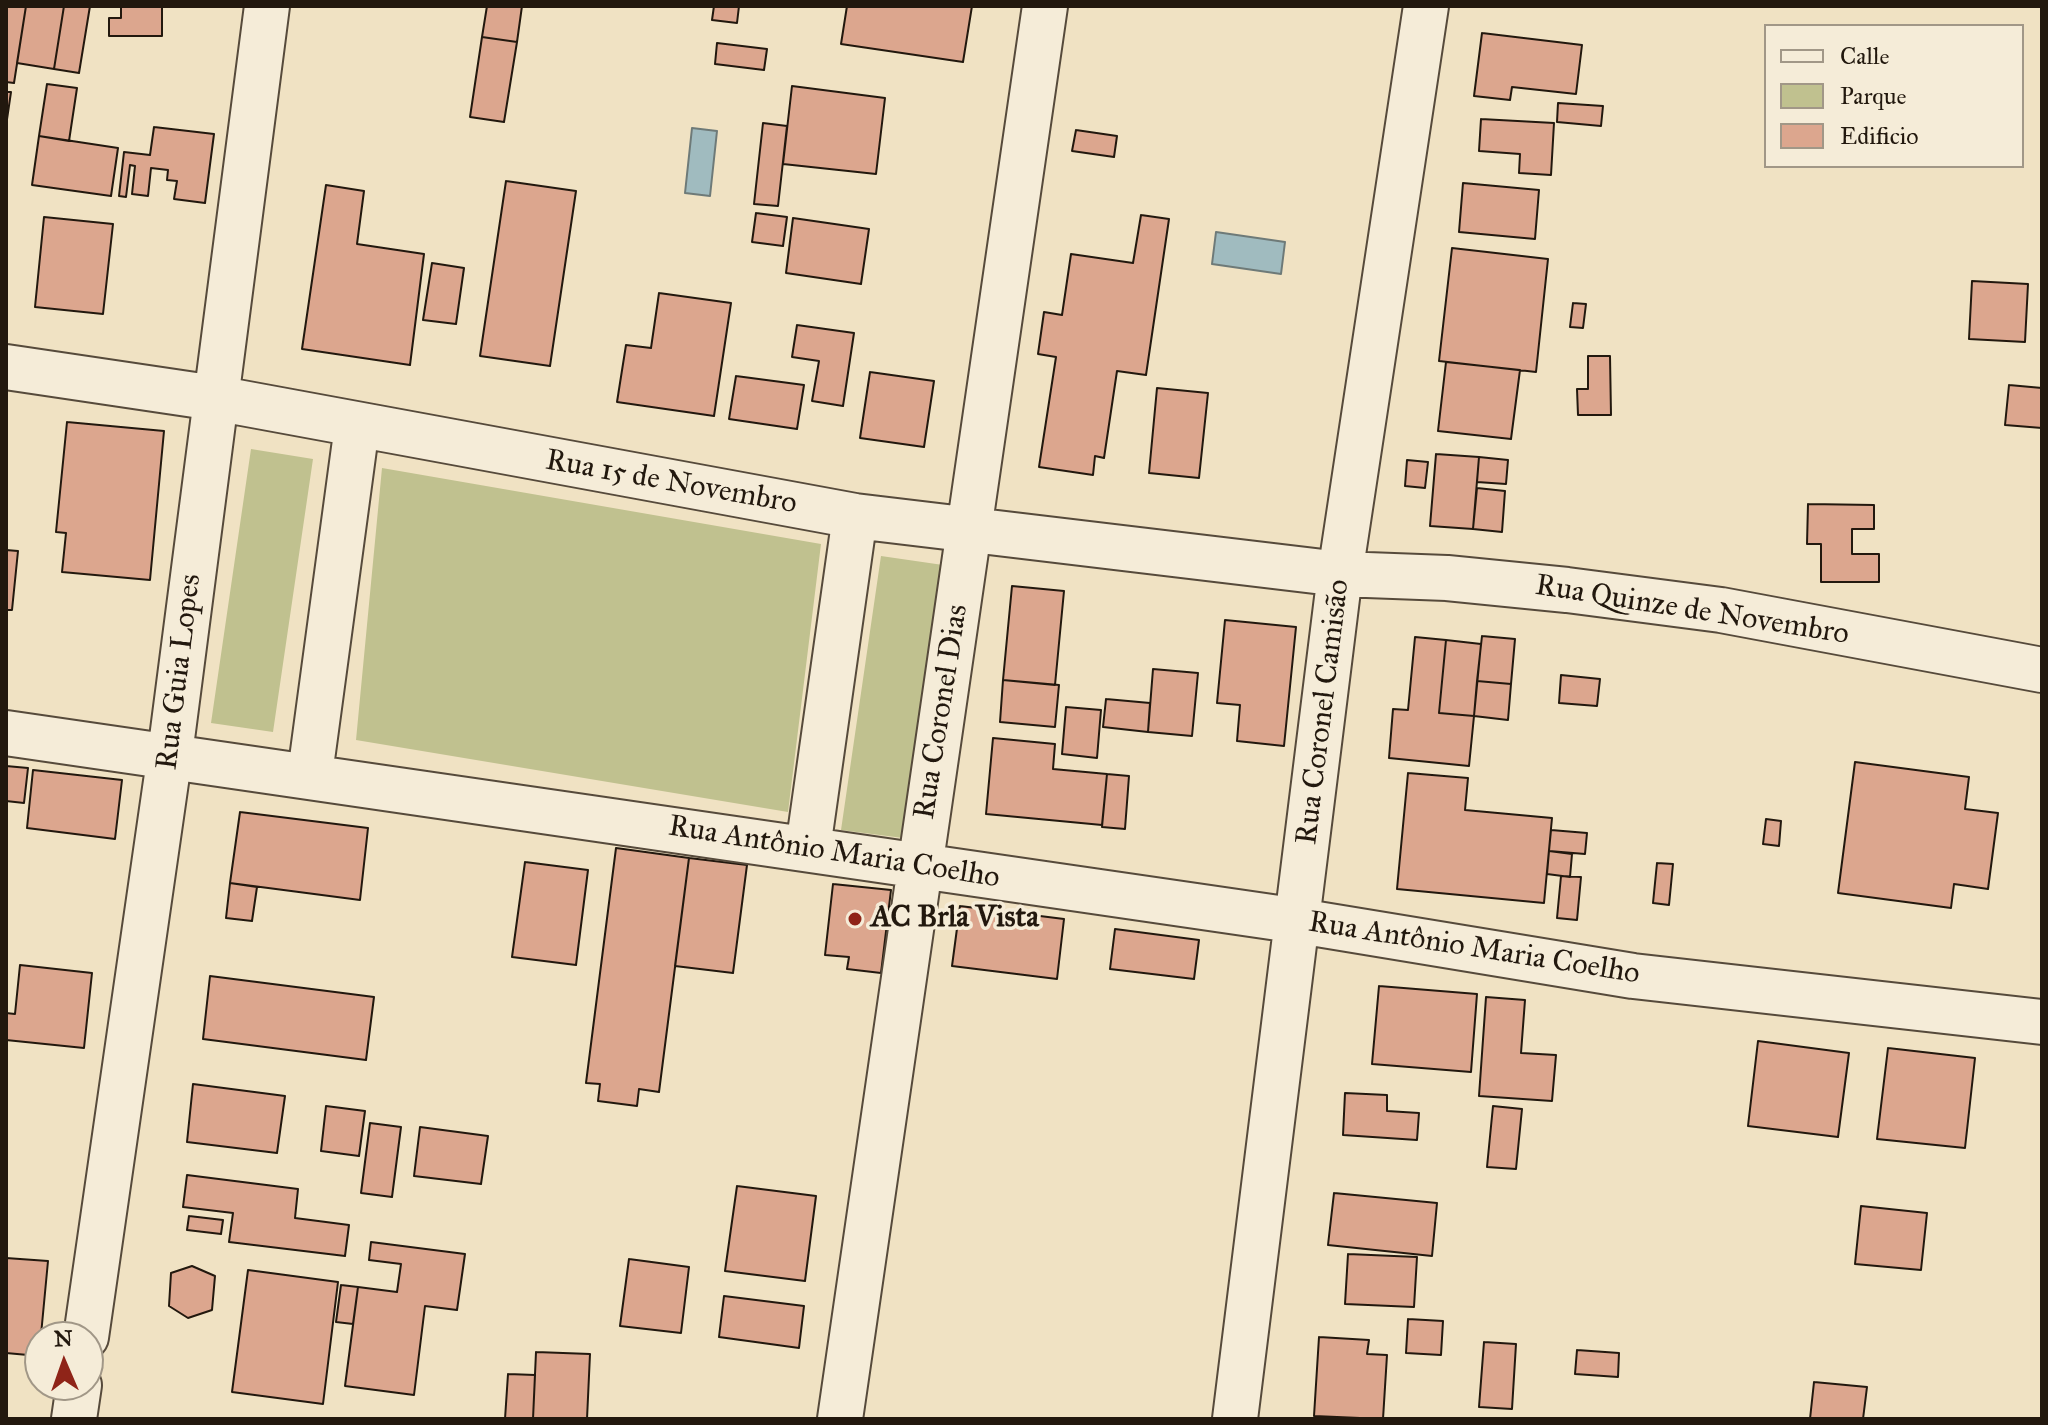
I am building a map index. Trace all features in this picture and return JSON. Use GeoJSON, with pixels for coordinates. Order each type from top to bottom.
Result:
{"type":"FeatureCollection","features":[{"type":"Feature","properties":{"kind":"street","name":"Rua Guia Lopes"},"geometry":{"type":"LineString","coordinates":[[88,1321],[170,754],[267,6]]}},
{"type":"Feature","properties":{"kind":"street","name":"Rua Coronel Dias"},"geometry":{"type":"LineString","coordinates":[[840,1419],[1045,6]]}},
{"type":"Feature","properties":{"kind":"street","name":"Rua Coronel Camisão"},"geometry":{"type":"LineString","coordinates":[[1235,1419],[1340,574],[1426,6]]}},
{"type":"Feature","properties":{"kind":"street","name":"Rua 15 de Novembro"},"geometry":{"type":"LineString","coordinates":[[6,367],[215,398],[855,516],[1340,574]]}},
{"type":"Feature","properties":{"kind":"street"},"geometry":{"type":"LineString","coordinates":[[310,774],[357,426]]}},
{"type":"Feature","properties":{"kind":"street"},"geometry":{"type":"LineString","coordinates":[[808,848],[855,516]]}},
{"type":"Feature","properties":{"kind":"street","name":"Rua Quinze de Novembro"},"geometry":{"type":"LineString","coordinates":[[1340,574],[1462,579],[1721,610],[2042,670]]}},
{"type":"Feature","properties":{"kind":"street","name":"Rua Antônio Maria Coelho"},"geometry":{"type":"LineString","coordinates":[[6,733],[310,774],[808,848],[919,868],[1299,921],[1633,976],[2042,1022]]}},
{"type":"Feature","properties":{"kind":"green space"},"geometry":{"type":"Polygon","coordinates":[[[251,449],[313,459],[273,732],[211,723],[251,449]]]}},
{"type":"Feature","properties":{"kind":"green space"},"geometry":{"type":"Polygon","coordinates":[[[382,468],[821,544],[788,812],[356,740],[382,468]]]}},
{"type":"Feature","properties":{"kind":"green space"},"geometry":{"type":"Polygon","coordinates":[[[881,556],[943,565],[903,838],[841,830],[881,556]]]}},
{"type":"Feature","properties":{"kind":"water"},"geometry":{"type":"Polygon","coordinates":[[[692,128],[717,131],[710,196],[685,193],[692,128]]]}},
{"type":"Feature","properties":{"kind":"water"},"geometry":{"type":"Polygon","coordinates":[[[1216,232],[1285,242],[1281,274],[1212,264],[1216,232]]]}},
{"type":"Feature","properties":{"kind":"building"},"geometry":{"type":"Polygon","coordinates":[[[6,6],[26,6],[14,83],[6,82],[6,6]]]}},
{"type":"Feature","properties":{"kind":"building"},"geometry":{"type":"Polygon","coordinates":[[[26,6],[64,6],[54,69],[17,63],[26,6]]]}},
{"type":"Feature","properties":{"kind":"building"},"geometry":{"type":"Polygon","coordinates":[[[64,6],[90,6],[79,73],[54,69],[64,6]]]}},
{"type":"Feature","properties":{"kind":"building"},"geometry":{"type":"Polygon","coordinates":[[[121,6],[162,6],[162,36],[109,36],[109,18],[121,18],[121,6]]]}},
{"type":"Feature","properties":{"kind":"building"},"geometry":{"type":"Polygon","coordinates":[[[487,6],[522,6],[517,42],[482,37],[487,6]]]}},
{"type":"Feature","properties":{"kind":"building"},"geometry":{"type":"Polygon","coordinates":[[[714,6],[739,6],[737,23],[712,20],[714,6]]]}},
{"type":"Feature","properties":{"kind":"building"},"geometry":{"type":"Polygon","coordinates":[[[847,6],[972,6],[963,62],[841,44],[847,6]]]}},
{"type":"Feature","properties":{"kind":"building"},"geometry":{"type":"Polygon","coordinates":[[[1482,33],[1582,45],[1576,94],[1512,87],[1510,100],[1474,96],[1482,33]]]}},
{"type":"Feature","properties":{"kind":"building"},"geometry":{"type":"Polygon","coordinates":[[[482,37],[517,42],[504,122],[470,117],[482,37]]]}},
{"type":"Feature","properties":{"kind":"building"},"geometry":{"type":"Polygon","coordinates":[[[717,43],[767,49],[764,70],[715,64],[717,43]]]}},
{"type":"Feature","properties":{"kind":"building"},"geometry":{"type":"Polygon","coordinates":[[[47,84],[77,88],[69,141],[39,136],[47,84]]]}},
{"type":"Feature","properties":{"kind":"building"},"geometry":{"type":"Polygon","coordinates":[[[792,86],[885,98],[876,174],[783,164],[792,86]]]}},
{"type":"Feature","properties":{"kind":"building"},"geometry":{"type":"Polygon","coordinates":[[[6,92],[11,92],[6,126],[6,92]]]}},
{"type":"Feature","properties":{"kind":"building"},"geometry":{"type":"Polygon","coordinates":[[[1558,103],[1603,106],[1601,126],[1557,122],[1558,103]]]}},
{"type":"Feature","properties":{"kind":"building"},"geometry":{"type":"Polygon","coordinates":[[[1481,119],[1554,123],[1551,175],[1519,173],[1520,154],[1479,151],[1481,119]]]}},
{"type":"Feature","properties":{"kind":"building"},"geometry":{"type":"Polygon","coordinates":[[[763,123],[787,126],[778,206],[754,204],[763,123]]]}},
{"type":"Feature","properties":{"kind":"building"},"geometry":{"type":"Polygon","coordinates":[[[154,127],[214,134],[205,203],[174,199],[177,181],[167,180],[168,170],[151,168],[148,196],[132,194],[135,166],[130,165],[126,197],[119,196],[124,152],[150,155],[154,127]]]}},
{"type":"Feature","properties":{"kind":"building"},"geometry":{"type":"Polygon","coordinates":[[[1076,130],[1117,136],[1114,157],[1072,151],[1076,130]]]}},
{"type":"Feature","properties":{"kind":"building"},"geometry":{"type":"Polygon","coordinates":[[[39,136],[118,148],[111,196],[32,185],[39,136]]]}},
{"type":"Feature","properties":{"kind":"building"},"geometry":{"type":"Polygon","coordinates":[[[506,181],[576,191],[550,366],[480,356],[506,181]]]}},
{"type":"Feature","properties":{"kind":"building"},"geometry":{"type":"Polygon","coordinates":[[[1463,183],[1539,190],[1535,239],[1459,232],[1463,183]]]}},
{"type":"Feature","properties":{"kind":"building"},"geometry":{"type":"Polygon","coordinates":[[[326,185],[364,191],[357,244],[424,254],[410,365],[302,349],[326,185]]]}},
{"type":"Feature","properties":{"kind":"building"},"geometry":{"type":"Polygon","coordinates":[[[756,213],[787,217],[783,246],[752,242],[756,213]]]}},
{"type":"Feature","properties":{"kind":"building"},"geometry":{"type":"Polygon","coordinates":[[[1141,215],[1169,219],[1146,375],[1117,371],[1104,458],[1095,456],[1093,475],[1039,467],[1056,357],[1038,354],[1044,312],[1062,315],[1071,254],[1133,263],[1141,215]]]}},
{"type":"Feature","properties":{"kind":"building"},"geometry":{"type":"Polygon","coordinates":[[[44,217],[113,224],[103,314],[35,307],[44,217]]]}},
{"type":"Feature","properties":{"kind":"building"},"geometry":{"type":"Polygon","coordinates":[[[793,218],[869,229],[861,284],[786,273],[793,218]]]}},
{"type":"Feature","properties":{"kind":"building"},"geometry":{"type":"Polygon","coordinates":[[[1452,248],[1548,259],[1536,372],[1439,361],[1452,248]]]}},
{"type":"Feature","properties":{"kind":"building"},"geometry":{"type":"Polygon","coordinates":[[[432,263],[464,268],[456,324],[423,320],[432,263]]]}},
{"type":"Feature","properties":{"kind":"building"},"geometry":{"type":"Polygon","coordinates":[[[1972,281],[2028,284],[2025,342],[1969,339],[1972,281]]]}},
{"type":"Feature","properties":{"kind":"building"},"geometry":{"type":"Polygon","coordinates":[[[659,293],[731,303],[714,416],[617,402],[626,345],[651,348],[659,293]]]}},
{"type":"Feature","properties":{"kind":"building"},"geometry":{"type":"Polygon","coordinates":[[[1573,303],[1586,304],[1583,328],[1570,327],[1573,303]]]}},
{"type":"Feature","properties":{"kind":"building"},"geometry":{"type":"Polygon","coordinates":[[[797,325],[854,333],[843,406],[812,401],[819,361],[792,357],[797,325]]]}},
{"type":"Feature","properties":{"kind":"building"},"geometry":{"type":"Polygon","coordinates":[[[1588,356],[1610,356],[1611,415],[1578,415],[1577,389],[1588,389],[1588,356]]]}},
{"type":"Feature","properties":{"kind":"building"},"geometry":{"type":"Polygon","coordinates":[[[1446,362],[1520,370],[1511,439],[1438,431],[1446,362]]]}},
{"type":"Feature","properties":{"kind":"building"},"geometry":{"type":"Polygon","coordinates":[[[870,372],[934,381],[924,447],[860,438],[870,372]]]}},
{"type":"Feature","properties":{"kind":"building"},"geometry":{"type":"Polygon","coordinates":[[[736,376],[804,385],[797,429],[729,419],[736,376]]]}},
{"type":"Feature","properties":{"kind":"building"},"geometry":{"type":"Polygon","coordinates":[[[2009,385],[2042,388],[2042,428],[2005,425],[2009,385]]]}},
{"type":"Feature","properties":{"kind":"building"},"geometry":{"type":"Polygon","coordinates":[[[1157,388],[1208,393],[1199,478],[1149,473],[1157,388]]]}},
{"type":"Feature","properties":{"kind":"building"},"geometry":{"type":"Polygon","coordinates":[[[67,422],[164,431],[150,580],[62,572],[66,533],[56,532],[67,422]]]}},
{"type":"Feature","properties":{"kind":"building"},"geometry":{"type":"Polygon","coordinates":[[[1436,454],[1479,457],[1473,529],[1430,526],[1436,454]]]}},
{"type":"Feature","properties":{"kind":"building"},"geometry":{"type":"Polygon","coordinates":[[[1479,457],[1508,460],[1506,484],[1477,482],[1479,457]]]}},
{"type":"Feature","properties":{"kind":"building"},"geometry":{"type":"Polygon","coordinates":[[[1407,460],[1428,462],[1425,488],[1405,486],[1407,460]]]}},
{"type":"Feature","properties":{"kind":"building"},"geometry":{"type":"Polygon","coordinates":[[[1477,488],[1505,491],[1502,532],[1473,529],[1477,488]]]}},
{"type":"Feature","properties":{"kind":"building"},"geometry":{"type":"Polygon","coordinates":[[[1808,504],[1874,505],[1874,529],[1852,529],[1852,554],[1879,554],[1879,582],[1821,582],[1821,544],[1807,544],[1808,504]]]}},
{"type":"Feature","properties":{"kind":"building"},"geometry":{"type":"Polygon","coordinates":[[[6,550],[18,551],[12,610],[6,610],[6,550]]]}},
{"type":"Feature","properties":{"kind":"building"},"geometry":{"type":"Polygon","coordinates":[[[1012,586],[1064,591],[1055,685],[1003,680],[1012,586]]]}},
{"type":"Feature","properties":{"kind":"building"},"geometry":{"type":"Polygon","coordinates":[[[1225,620],[1296,627],[1284,746],[1237,741],[1240,705],[1217,703],[1225,620]]]}},
{"type":"Feature","properties":{"kind":"building"},"geometry":{"type":"Polygon","coordinates":[[[1482,636],[1515,639],[1511,684],[1477,681],[1482,636]]]}},
{"type":"Feature","properties":{"kind":"building"},"geometry":{"type":"Polygon","coordinates":[[[1415,637],[1446,640],[1439,713],[1474,716],[1469,766],[1389,758],[1393,709],[1408,710],[1415,637]]]}},
{"type":"Feature","properties":{"kind":"building"},"geometry":{"type":"Polygon","coordinates":[[[1446,640],[1481,644],[1474,716],[1439,713],[1446,640]]]}},
{"type":"Feature","properties":{"kind":"building"},"geometry":{"type":"Polygon","coordinates":[[[1153,669],[1198,673],[1192,736],[1148,732],[1153,669]]]}},
{"type":"Feature","properties":{"kind":"building"},"geometry":{"type":"Polygon","coordinates":[[[1561,675],[1600,679],[1597,706],[1559,703],[1561,675]]]}},
{"type":"Feature","properties":{"kind":"building"},"geometry":{"type":"Polygon","coordinates":[[[1003,680],[1059,685],[1055,727],[1000,722],[1003,680]]]}},
{"type":"Feature","properties":{"kind":"building"},"geometry":{"type":"Polygon","coordinates":[[[1477,681],[1511,684],[1508,720],[1474,716],[1477,681]]]}},
{"type":"Feature","properties":{"kind":"building"},"geometry":{"type":"Polygon","coordinates":[[[1106,699],[1150,703],[1148,732],[1103,727],[1106,699]]]}},
{"type":"Feature","properties":{"kind":"building"},"geometry":{"type":"Polygon","coordinates":[[[1066,707],[1101,710],[1097,758],[1062,754],[1066,707]]]}},
{"type":"Feature","properties":{"kind":"building"},"geometry":{"type":"Polygon","coordinates":[[[993,738],[1055,744],[1053,769],[1107,774],[1102,825],[986,814],[993,738]]]}},
{"type":"Feature","properties":{"kind":"building"},"geometry":{"type":"Polygon","coordinates":[[[1855,762],[1969,777],[1965,809],[1998,813],[1988,889],[1954,884],[1951,908],[1838,893],[1855,762]]]}},
{"type":"Feature","properties":{"kind":"building"},"geometry":{"type":"Polygon","coordinates":[[[6,766],[28,768],[24,803],[6,801],[6,766]]]}},
{"type":"Feature","properties":{"kind":"building"},"geometry":{"type":"Polygon","coordinates":[[[33,770],[122,780],[115,839],[27,828],[33,770]]]}},
{"type":"Feature","properties":{"kind":"building"},"geometry":{"type":"Polygon","coordinates":[[[1408,773],[1468,778],[1465,810],[1552,818],[1544,903],[1397,889],[1408,773]]]}},
{"type":"Feature","properties":{"kind":"building"},"geometry":{"type":"Polygon","coordinates":[[[1107,774],[1129,776],[1125,829],[1102,827],[1107,774]]]}},
{"type":"Feature","properties":{"kind":"building"},"geometry":{"type":"Polygon","coordinates":[[[240,812],[368,828],[360,900],[230,883],[240,812]]]}},
{"type":"Feature","properties":{"kind":"building"},"geometry":{"type":"Polygon","coordinates":[[[1766,819],[1781,821],[1779,846],[1763,844],[1766,819]]]}},
{"type":"Feature","properties":{"kind":"building"},"geometry":{"type":"Polygon","coordinates":[[[1551,830],[1587,833],[1585,854],[1549,851],[1551,830]]]}},
{"type":"Feature","properties":{"kind":"building"},"geometry":{"type":"Polygon","coordinates":[[[616,848],[689,858],[659,1092],[639,1089],[637,1106],[598,1101],[600,1084],[586,1083],[616,848]]]}},
{"type":"Feature","properties":{"kind":"building"},"geometry":{"type":"Polygon","coordinates":[[[1549,851],[1572,854],[1570,877],[1547,874],[1549,851]]]}},
{"type":"Feature","properties":{"kind":"building"},"geometry":{"type":"Polygon","coordinates":[[[689,858],[747,865],[733,973],[675,966],[689,858]]]}},
{"type":"Feature","properties":{"kind":"building"},"geometry":{"type":"Polygon","coordinates":[[[525,862],[588,870],[576,965],[512,957],[525,862]]]}},
{"type":"Feature","properties":{"kind":"building"},"geometry":{"type":"Polygon","coordinates":[[[1657,863],[1673,864],[1669,905],[1653,903],[1657,863]]]}},
{"type":"Feature","properties":{"kind":"building"},"geometry":{"type":"Polygon","coordinates":[[[1561,876],[1581,877],[1577,920],[1557,918],[1561,876]]]}},
{"type":"Feature","properties":{"kind":"building"},"geometry":{"type":"Polygon","coordinates":[[[230,883],[257,887],[252,921],[226,918],[230,883]]]}},
{"type":"Feature","properties":{"kind":"building"},"geometry":{"type":"Polygon","coordinates":[[[833,884],[891,890],[881,973],[847,969],[849,957],[825,955],[833,884]]]}},
{"type":"Feature","properties":{"kind":"building"},"geometry":{"type":"Polygon","coordinates":[[[960,906],[1064,919],[1057,979],[952,966],[960,906]]]}},
{"type":"Feature","properties":{"kind":"building"},"geometry":{"type":"Polygon","coordinates":[[[1115,929],[1199,940],[1194,979],[1110,969],[1115,929]]]}},
{"type":"Feature","properties":{"kind":"building"},"geometry":{"type":"Polygon","coordinates":[[[20,965],[92,973],[84,1048],[6,1040],[6,1013],[15,1014],[20,965]]]}},
{"type":"Feature","properties":{"kind":"building"},"geometry":{"type":"Polygon","coordinates":[[[210,976],[374,997],[366,1060],[203,1039],[210,976]]]}},
{"type":"Feature","properties":{"kind":"building"},"geometry":{"type":"Polygon","coordinates":[[[1379,986],[1477,994],[1471,1072],[1372,1064],[1379,986]]]}},
{"type":"Feature","properties":{"kind":"building"},"geometry":{"type":"Polygon","coordinates":[[[1486,997],[1525,1000],[1521,1053],[1556,1055],[1552,1101],[1479,1096],[1486,997]]]}},
{"type":"Feature","properties":{"kind":"building"},"geometry":{"type":"Polygon","coordinates":[[[1758,1041],[1849,1053],[1838,1137],[1748,1126],[1758,1041]]]}},
{"type":"Feature","properties":{"kind":"building"},"geometry":{"type":"Polygon","coordinates":[[[1888,1048],[1975,1058],[1965,1148],[1877,1139],[1888,1048]]]}},
{"type":"Feature","properties":{"kind":"building"},"geometry":{"type":"Polygon","coordinates":[[[193,1084],[285,1096],[277,1153],[187,1142],[193,1084]]]}},
{"type":"Feature","properties":{"kind":"building"},"geometry":{"type":"Polygon","coordinates":[[[1345,1093],[1387,1095],[1387,1111],[1419,1113],[1417,1140],[1343,1135],[1345,1093]]]}},
{"type":"Feature","properties":{"kind":"building"},"geometry":{"type":"Polygon","coordinates":[[[326,1106],[365,1111],[359,1156],[321,1151],[326,1106]]]}},
{"type":"Feature","properties":{"kind":"building"},"geometry":{"type":"Polygon","coordinates":[[[1493,1106],[1522,1109],[1516,1169],[1487,1167],[1493,1106]]]}},
{"type":"Feature","properties":{"kind":"building"},"geometry":{"type":"Polygon","coordinates":[[[370,1123],[401,1127],[392,1197],[361,1193],[370,1123]]]}},
{"type":"Feature","properties":{"kind":"building"},"geometry":{"type":"Polygon","coordinates":[[[420,1127],[488,1136],[481,1184],[414,1176],[420,1127]]]}},
{"type":"Feature","properties":{"kind":"building"},"geometry":{"type":"Polygon","coordinates":[[[187,1175],[298,1189],[295,1218],[349,1225],[345,1256],[229,1242],[233,1213],[183,1207],[187,1175]]]}},
{"type":"Feature","properties":{"kind":"building"},"geometry":{"type":"Polygon","coordinates":[[[737,1186],[816,1196],[805,1281],[725,1271],[737,1186]]]}},
{"type":"Feature","properties":{"kind":"building"},"geometry":{"type":"Polygon","coordinates":[[[1334,1193],[1437,1203],[1432,1256],[1328,1245],[1334,1193]]]}},
{"type":"Feature","properties":{"kind":"building"},"geometry":{"type":"Polygon","coordinates":[[[1861,1206],[1927,1213],[1921,1270],[1855,1264],[1861,1206]]]}},
{"type":"Feature","properties":{"kind":"building"},"geometry":{"type":"Polygon","coordinates":[[[189,1216],[223,1220],[221,1234],[187,1230],[189,1216]]]}},
{"type":"Feature","properties":{"kind":"building"},"geometry":{"type":"Polygon","coordinates":[[[371,1242],[465,1254],[457,1310],[425,1306],[414,1395],[345,1386],[358,1287],[397,1292],[401,1264],[369,1260],[371,1242]]]}},
{"type":"Feature","properties":{"kind":"building"},"geometry":{"type":"Polygon","coordinates":[[[1348,1254],[1417,1257],[1414,1307],[1345,1304],[1348,1254]]]}},
{"type":"Feature","properties":{"kind":"building"},"geometry":{"type":"Polygon","coordinates":[[[6,1258],[48,1261],[42,1321],[24,1321],[24,1355],[6,1353],[6,1258]]]}},
{"type":"Feature","properties":{"kind":"building"},"geometry":{"type":"Polygon","coordinates":[[[629,1259],[689,1267],[681,1333],[620,1326],[629,1259]]]}},
{"type":"Feature","properties":{"kind":"building"},"geometry":{"type":"Polygon","coordinates":[[[192,1266],[215,1276],[212,1310],[188,1318],[169,1306],[171,1273],[192,1266]]]}},
{"type":"Feature","properties":{"kind":"building"},"geometry":{"type":"Polygon","coordinates":[[[248,1270],[338,1282],[323,1404],[232,1392],[248,1270]]]}},
{"type":"Feature","properties":{"kind":"building"},"geometry":{"type":"Polygon","coordinates":[[[341,1285],[358,1287],[353,1324],[336,1322],[341,1285]]]}},
{"type":"Feature","properties":{"kind":"building"},"geometry":{"type":"Polygon","coordinates":[[[724,1296],[804,1306],[799,1348],[719,1337],[724,1296]]]}},
{"type":"Feature","properties":{"kind":"building"},"geometry":{"type":"Polygon","coordinates":[[[1408,1319],[1443,1321],[1441,1355],[1406,1353],[1408,1319]]]}},
{"type":"Feature","properties":{"kind":"building"},"geometry":{"type":"Polygon","coordinates":[[[1319,1337],[1369,1340],[1367,1354],[1387,1355],[1383,1419],[1314,1416],[1319,1337]]]}},
{"type":"Feature","properties":{"kind":"building"},"geometry":{"type":"Polygon","coordinates":[[[1484,1342],[1516,1344],[1512,1409],[1479,1407],[1484,1342]]]}},
{"type":"Feature","properties":{"kind":"building"},"geometry":{"type":"Polygon","coordinates":[[[1577,1350],[1619,1353],[1618,1377],[1575,1374],[1577,1350]]]}},
{"type":"Feature","properties":{"kind":"building"},"geometry":{"type":"Polygon","coordinates":[[[536,1352],[590,1354],[587,1419],[533,1419],[536,1352]]]}},
{"type":"Feature","properties":{"kind":"building"},"geometry":{"type":"Polygon","coordinates":[[[508,1374],[535,1375],[533,1419],[505,1419],[508,1374]]]}},
{"type":"Feature","properties":{"kind":"building"},"geometry":{"type":"Polygon","coordinates":[[[1814,1382],[1867,1387],[1863,1419],[1810,1419],[1814,1382]]]}},
{"type":"Feature","properties":{"kind":"place","name":"AC Brla Vista"},"geometry":{"type":"Point","coordinates":[855,919]}}]}
